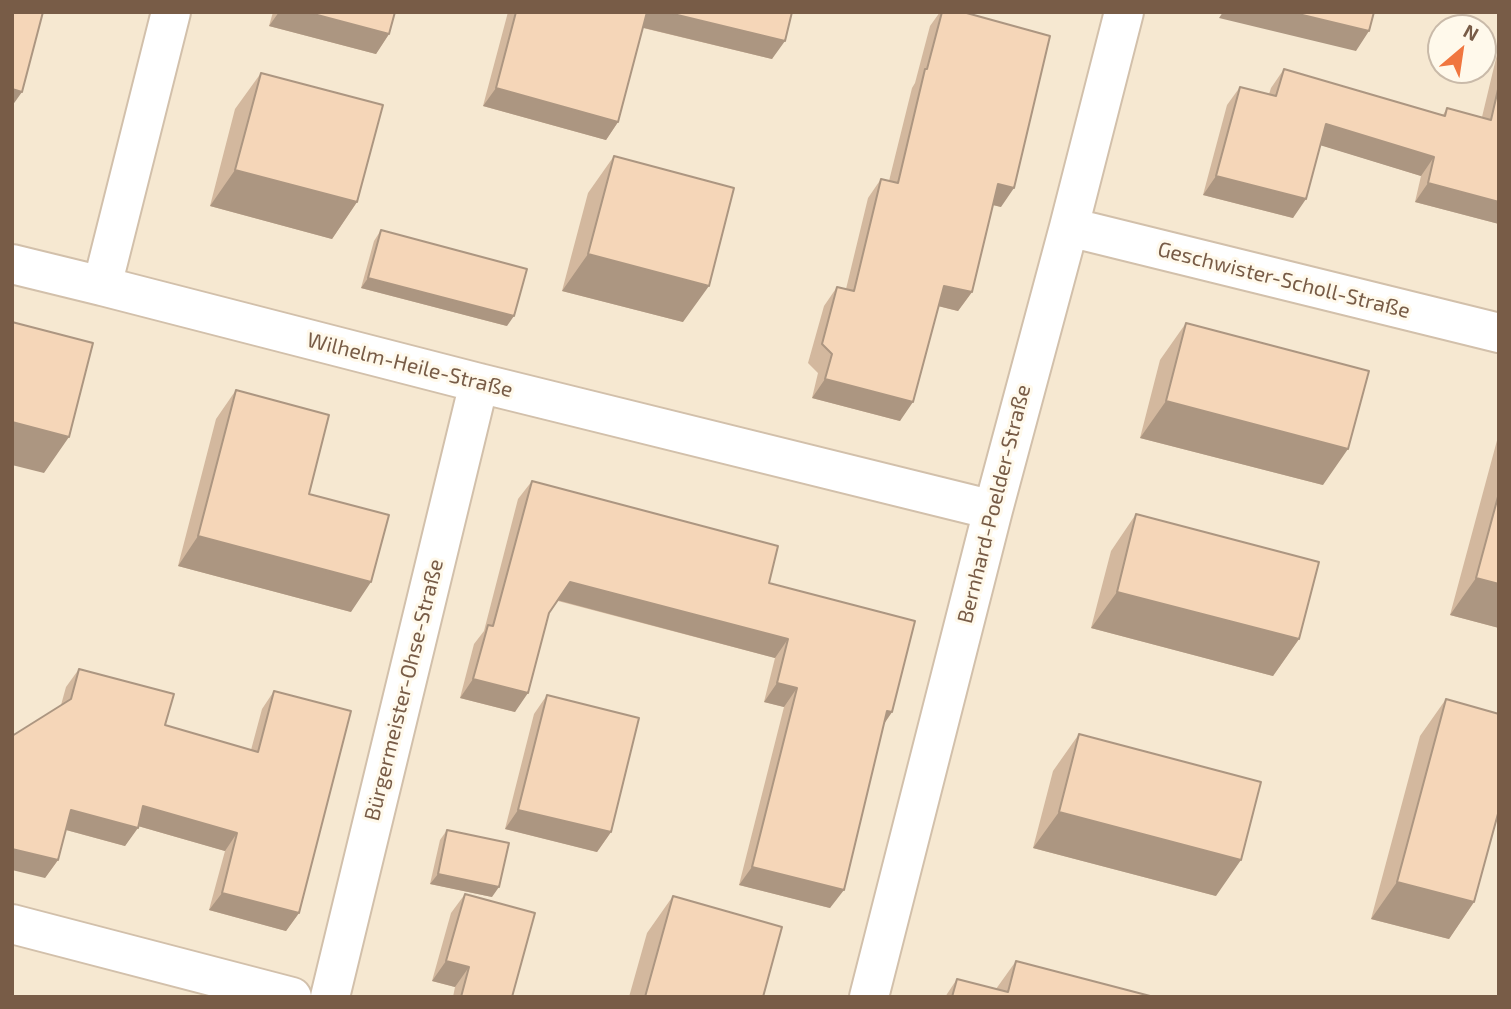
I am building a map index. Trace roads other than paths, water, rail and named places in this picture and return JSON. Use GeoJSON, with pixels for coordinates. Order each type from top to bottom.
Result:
{"type":"FeatureCollection","features":[{"type":"Feature","properties":{"kind":"street"},"geometry":{"type":"LineString","coordinates":[[12,264],[102,286],[171,12]]}},
{"type":"Feature","properties":{"kind":"street","name":"Bernhard-Poelder-Straße"},"geometry":{"type":"LineString","coordinates":[[869,997],[1124,12]]}},
{"type":"Feature","properties":{"kind":"street","name":"Geschwister-Scholl-Straße"},"geometry":{"type":"LineString","coordinates":[[1069,226],[1499,333]]}},
{"type":"Feature","properties":{"kind":"street","name":"Wilhelm-Heile-Straße"},"geometry":{"type":"LineString","coordinates":[[102,286],[479,383],[993,510]]}},
{"type":"Feature","properties":{"kind":"street","name":"Bürgermeister-Ohse-Straße"},"geometry":{"type":"LineString","coordinates":[[330,997],[479,383]]}},
{"type":"Feature","properties":{"kind":"street"},"geometry":{"type":"LineString","coordinates":[[12,925],[292,997]]}}]}
